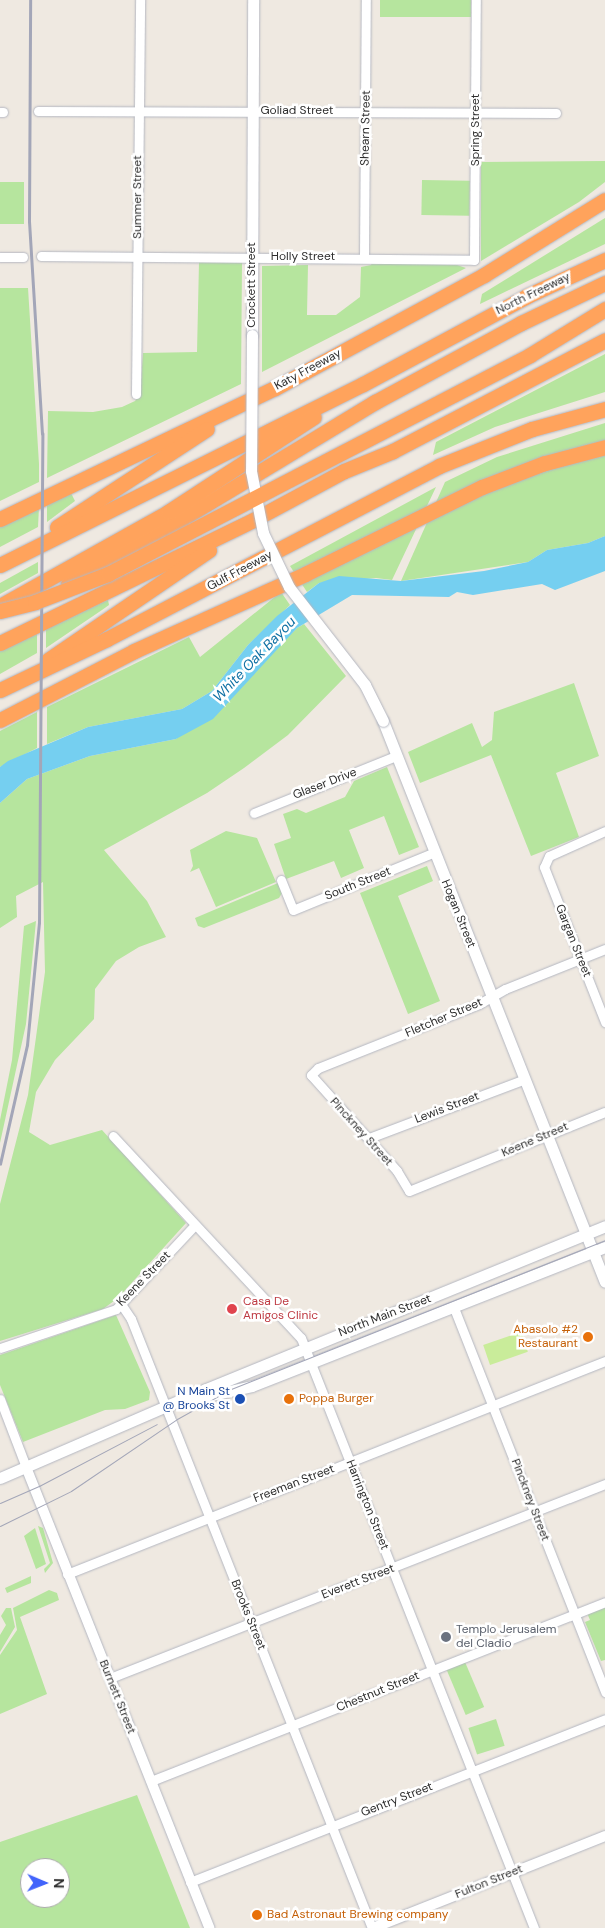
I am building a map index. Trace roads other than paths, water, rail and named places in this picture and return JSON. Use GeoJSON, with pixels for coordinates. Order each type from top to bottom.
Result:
{"type":"FeatureCollection","features":[{"type":"Feature","properties":{"kind":"highway","name":"Katy Freeway"},"geometry":{"type":"LineString","coordinates":[[0,519],[275,388],[525,252],[605,200]]}},
{"type":"Feature","properties":{"kind":"highway","name":"North Freeway"},"geometry":{"type":"LineString","coordinates":[[363,384],[462,330],[605,260]]}},
{"type":"Feature","properties":{"kind":"highway"},"geometry":{"type":"LineString","coordinates":[[0,619],[158,534],[429,372],[521,322],[605,283]]}},
{"type":"Feature","properties":{"kind":"highway"},"geometry":{"type":"LineString","coordinates":[[0,612],[50,597],[108,574],[530,355],[605,309]]}},
{"type":"Feature","properties":{"kind":"highway"},"geometry":{"type":"LineString","coordinates":[[0,643],[253,520],[344,471],[392,451],[605,340]]}},
{"type":"Feature","properties":{"kind":"highway"},"geometry":{"type":"LineString","coordinates":[[0,564],[363,384]]}},
{"type":"Feature","properties":{"kind":"highway"},"geometry":{"type":"LineString","coordinates":[[0,606],[168,512],[363,384]]}},
{"type":"Feature","properties":{"kind":"highway"},"geometry":{"type":"LineString","coordinates":[[0,564],[275,388]]}},
{"type":"Feature","properties":{"kind":"highway","name":"Gulf Freeway"},"geometry":{"type":"LineString","coordinates":[[2,689],[210,586],[410,480],[478,449],[605,409]]}},
{"type":"Feature","properties":{"kind":"highway"},"geometry":{"type":"LineString","coordinates":[[0,720],[181,629],[305,574],[482,487],[545,463],[605,446]]}},
{"type":"Feature","properties":{"kind":"highway"},"geometry":{"type":"LineString","coordinates":[[2,689],[253,520]]}},
{"type":"Feature","properties":{"kind":"main road","name":"Crockett Street"},"geometry":{"type":"LineString","coordinates":[[253,0],[250,424],[253,490],[263,533],[277,566]]}},
{"type":"Feature","properties":{"kind":"main road","name":"Hogan Street"},"geometry":{"type":"LineString","coordinates":[[277,566],[316,624],[365,685],[383,721],[433,853],[525,1078],[605,1282]]}},
{"type":"Feature","properties":{"kind":"main road","name":"North Main Street"},"geometry":{"type":"LineString","coordinates":[[0,1478],[305,1348],[605,1226]]}},
{"type":"Feature","properties":{"kind":"main road","name":"North Main Street"},"geometry":{"type":"LineString","coordinates":[[166,1407],[252,1386],[605,1247]]}},
{"type":"Feature","properties":{"kind":"street","name":"Summer Street"},"geometry":{"type":"LineString","coordinates":[[136,394],[140,0]]}},
{"type":"Feature","properties":{"kind":"street","name":"Shearn Street"},"geometry":{"type":"LineString","coordinates":[[364,257],[366,0]]}},
{"type":"Feature","properties":{"kind":"street","name":"Spring Street"},"geometry":{"type":"LineString","coordinates":[[474,260],[476,0]]}},
{"type":"Feature","properties":{"kind":"street","name":"Goliad Street"},"geometry":{"type":"LineString","coordinates":[[38,111],[366,111],[556,114]]}},
{"type":"Feature","properties":{"kind":"street"},"geometry":{"type":"LineString","coordinates":[[0,256],[23,257]]}},
{"type":"Feature","properties":{"kind":"street","name":"Holly Street"},"geometry":{"type":"LineString","coordinates":[[41,256],[364,257],[474,260]]}},
{"type":"Feature","properties":{"kind":"street","name":"Glaser Drive"},"geometry":{"type":"LineString","coordinates":[[254,812],[396,756]]}},
{"type":"Feature","properties":{"kind":"street","name":"Gargan Street"},"geometry":{"type":"LineString","coordinates":[[605,832],[546,860],[545,872],[605,1022]]}},
{"type":"Feature","properties":{"kind":"street","name":"South Street"},"geometry":{"type":"LineString","coordinates":[[281,880],[293,910],[433,853]]}},
{"type":"Feature","properties":{"kind":"street","name":"Fletcher Street"},"geometry":{"type":"LineString","coordinates":[[311,1075],[318,1068],[605,949]]}},
{"type":"Feature","properties":{"kind":"street","name":"Pinckney Street"},"geometry":{"type":"LineString","coordinates":[[311,1075],[369,1138],[409,1191]]}},
{"type":"Feature","properties":{"kind":"street","name":"Lewis Street"},"geometry":{"type":"LineString","coordinates":[[369,1138],[525,1078]]}},
{"type":"Feature","properties":{"kind":"street","name":"Keene Street"},"geometry":{"type":"LineString","coordinates":[[409,1191],[605,1112]]}},
{"type":"Feature","properties":{"kind":"street","name":"Harrington Street"},"geometry":{"type":"LineString","coordinates":[[114,1136],[196,1226],[295,1328],[311,1362],[534,1928]]}},
{"type":"Feature","properties":{"kind":"street","name":"Keene Street"},"geometry":{"type":"LineString","coordinates":[[0,1348],[116,1309],[196,1226]]}},
{"type":"Feature","properties":{"kind":"street","name":"Brooks Street"},"geometry":{"type":"LineString","coordinates":[[121,1304],[131,1319],[373,1928]]}},
{"type":"Feature","properties":{"kind":"street","name":"Pinckney Street"},"geometry":{"type":"LineString","coordinates":[[454,1308],[605,1692]]}},
{"type":"Feature","properties":{"kind":"street","name":"Freeman Street"},"geometry":{"type":"LineString","coordinates":[[67,1574],[605,1361]]}},
{"type":"Feature","properties":{"kind":"street"},"geometry":{"type":"LineString","coordinates":[[0,1399],[26,1467]]}},
{"type":"Feature","properties":{"kind":"street","name":"Burnett Street"},"geometry":{"type":"LineString","coordinates":[[26,1467],[209,1928]]}},
{"type":"Feature","properties":{"kind":"street","name":"Everett Street"},"geometry":{"type":"LineString","coordinates":[[110,1678],[605,1484]]}},
{"type":"Feature","properties":{"kind":"street","name":"Chestnut Street"},"geometry":{"type":"LineString","coordinates":[[151,1781],[605,1602]]}},
{"type":"Feature","properties":{"kind":"street","name":"Gentry Street"},"geometry":{"type":"LineString","coordinates":[[190,1882],[605,1719]]}},
{"type":"Feature","properties":{"kind":"street","name":"Fulton Street"},"geometry":{"type":"LineString","coordinates":[[373,1928],[605,1836]]}},
{"type":"Feature","properties":{"kind":"water","name":"White Oak Bayou"},"geometry":{"type":"Polygon","coordinates":[[[605,536],[605,571],[555,590],[542,584],[473,595],[457,592],[449,597],[352,595],[297,628],[213,719],[176,739],[90,756],[27,779],[0,803],[0,767],[8,761],[88,727],[182,709],[212,691],[248,645],[277,616],[319,583],[339,576],[401,581],[484,571],[528,562],[547,550],[588,543],[605,536]]]}},
{"type":"Feature","properties":{"kind":"tram line"},"geometry":{"type":"LineString","coordinates":[[0,1526],[71,1491],[177,1419],[231,1389],[605,1240]]}},
{"type":"Feature","properties":{"kind":"tram line"},"geometry":{"type":"LineString","coordinates":[[0,1503],[39,1486],[157,1424]]}},
{"type":"Feature","properties":{"kind":"railway"},"geometry":{"type":"LineString","coordinates":[[0,1164],[27,1045],[39,923],[42,434],[29,222],[30,0]]}},
{"type":"Feature","properties":{"kind":"place","name":"Casa De Amigos Clinic"},"geometry":{"type":"Point","coordinates":[232,1309]}},
{"type":"Feature","properties":{"kind":"place","name":"Abasolo #2 Restaurant"},"geometry":{"type":"Point","coordinates":[588,1337]}},
{"type":"Feature","properties":{"kind":"place","name":"N Main St @ Brooks St"},"geometry":{"type":"Point","coordinates":[240,1399]}},
{"type":"Feature","properties":{"kind":"place","name":"Poppa Burger"},"geometry":{"type":"Point","coordinates":[289,1399]}},
{"type":"Feature","properties":{"kind":"place","name":"Templo Jerusalem del Cladio"},"geometry":{"type":"Point","coordinates":[446,1637]}},
{"type":"Feature","properties":{"kind":"place","name":"Bad Astronaut Brewing company"},"geometry":{"type":"Point","coordinates":[257,1915]}}]}
